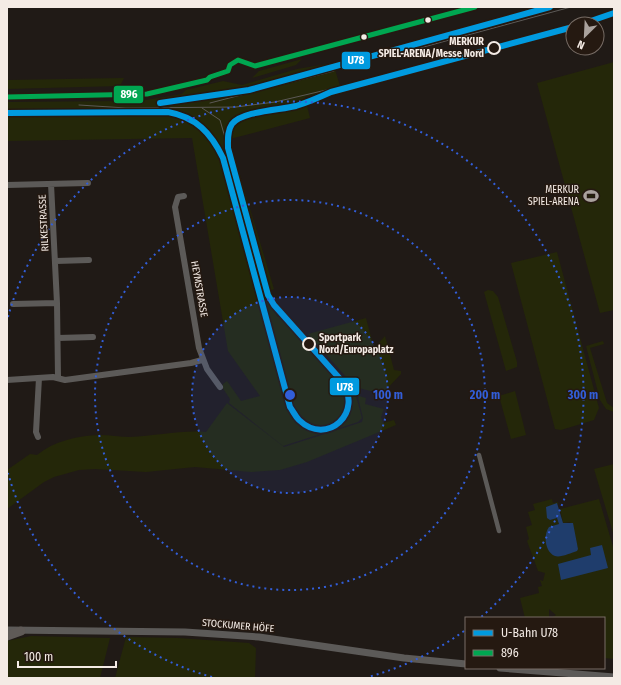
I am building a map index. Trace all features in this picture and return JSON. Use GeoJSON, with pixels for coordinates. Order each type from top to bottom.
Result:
{"type":"FeatureCollection","features":[{"type":"Feature","properties":{"kind":"main road"},"geometry":{"type":"LineString","coordinates":[[7,636],[21,631]]}},
{"type":"Feature","properties":{"kind":"street"},"geometry":{"type":"LineString","coordinates":[[7,185],[88,183]]}},
{"type":"Feature","properties":{"kind":"street","name":"RILKESTRASSE"},"geometry":{"type":"LineString","coordinates":[[51,184],[58,303],[58,377]]}},
{"type":"Feature","properties":{"kind":"street","name":"HEYMSTRASSE"},"geometry":{"type":"LineString","coordinates":[[184,196],[178,197],[175,207],[202,360],[220,387]]}},
{"type":"Feature","properties":{"kind":"street","name":"RILKESTRASSE"},"geometry":{"type":"LineString","coordinates":[[56,261],[89,260]]}},
{"type":"Feature","properties":{"kind":"street"},"geometry":{"type":"LineString","coordinates":[[13,304],[58,303]]}},
{"type":"Feature","properties":{"kind":"street"},"geometry":{"type":"LineString","coordinates":[[58,338],[92,337]]}},
{"type":"Feature","properties":{"kind":"street"},"geometry":{"type":"LineString","coordinates":[[7,380],[58,377],[65,380],[202,360]]}},
{"type":"Feature","properties":{"kind":"street"},"geometry":{"type":"LineString","coordinates":[[103,375],[103,383]]}},
{"type":"Feature","properties":{"kind":"street"},"geometry":{"type":"LineString","coordinates":[[38,437],[36,432],[39,378]]}},
{"type":"Feature","properties":{"kind":"street"},"geometry":{"type":"LineString","coordinates":[[479,455],[499,531]]}},
{"type":"Feature","properties":{"kind":"street","name":"STOCKUMER HÖFE"},"geometry":{"type":"LineString","coordinates":[[7,630],[185,632],[259,637],[409,659],[465,664]]}},
{"type":"Feature","properties":{"kind":"street"},"geometry":{"type":"LineString","coordinates":[[526,669],[614,677]]}},
{"type":"Feature","properties":{"kind":"green space"},"geometry":{"type":"Polygon","coordinates":[[[302,59],[296,65],[252,78],[259,71],[302,59]]]}},
{"type":"Feature","properties":{"kind":"green space","name":"MERKUR SPIEL-ARENA"},"geometry":{"type":"Polygon","coordinates":[[[614,62],[614,310],[600,313],[537,83],[614,62]]]}},
{"type":"Feature","properties":{"kind":"green space"},"geometry":{"type":"Polygon","coordinates":[[[333,63],[340,86],[337,89],[305,97],[310,118],[230,139],[274,289],[267,292],[270,305],[278,317],[281,315],[336,377],[342,375],[347,381],[355,395],[362,418],[358,422],[283,446],[229,403],[230,399],[222,387],[227,381],[241,401],[260,396],[228,351],[192,138],[7,141],[7,102],[146,100],[182,94],[186,90],[223,81],[242,85],[297,69],[333,63]]]}},
{"type":"Feature","properties":{"kind":"green space"},"geometry":{"type":"Polygon","coordinates":[[[124,78],[120,86],[7,89],[7,80],[124,78]]]}},
{"type":"Feature","properties":{"kind":"green space"},"geometry":{"type":"Polygon","coordinates":[[[557,252],[599,408],[594,420],[561,430],[555,429],[511,263],[557,252]]]}},
{"type":"Feature","properties":{"kind":"green space"},"geometry":{"type":"Polygon","coordinates":[[[488,290],[493,291],[498,297],[517,362],[517,367],[506,371],[484,292],[488,290]]]}},
{"type":"Feature","properties":{"kind":"green space"},"geometry":{"type":"Polygon","coordinates":[[[366,318],[374,348],[385,336],[394,370],[401,371],[401,374],[382,394],[355,387],[308,334],[366,318]]]}},
{"type":"Feature","properties":{"kind":"green space"},"geometry":{"type":"Polygon","coordinates":[[[603,341],[604,344],[590,348],[607,403],[614,408],[614,412],[606,409],[600,400],[586,346],[603,341]]]}},
{"type":"Feature","properties":{"kind":"green space"},"geometry":{"type":"Polygon","coordinates":[[[515,391],[526,435],[511,439],[499,396],[515,391]]]}},
{"type":"Feature","properties":{"kind":"green space"},"geometry":{"type":"Polygon","coordinates":[[[359,396],[366,398],[365,404],[384,409],[381,417],[383,423],[394,420],[396,425],[307,462],[280,470],[251,472],[195,467],[146,472],[95,469],[79,470],[54,477],[44,482],[7,509],[7,470],[30,454],[37,455],[51,446],[66,440],[99,435],[130,437],[187,432],[206,432],[227,403],[284,447],[362,422],[363,418],[358,398],[359,396]]]}},
{"type":"Feature","properties":{"kind":"green space"},"geometry":{"type":"Polygon","coordinates":[[[614,464],[614,536],[594,469],[614,464]]]}},
{"type":"Feature","properties":{"kind":"green space"},"geometry":{"type":"Polygon","coordinates":[[[552,499],[553,503],[558,502],[558,504],[546,507],[550,520],[557,518],[559,524],[549,528],[578,549],[570,522],[563,523],[560,509],[599,499],[614,550],[614,659],[605,658],[605,617],[553,617],[556,615],[549,609],[549,617],[525,617],[520,598],[539,593],[538,587],[542,586],[540,580],[543,581],[545,573],[538,571],[527,541],[529,539],[526,527],[532,525],[528,512],[535,510],[533,504],[552,499]]]}},
{"type":"Feature","properties":{"kind":"green space"},"geometry":{"type":"Polygon","coordinates":[[[31,636],[110,638],[100,678],[7,678],[7,641],[31,636]]]}},
{"type":"Feature","properties":{"kind":"green space"},"geometry":{"type":"Polygon","coordinates":[[[126,637],[178,638],[249,643],[256,648],[255,678],[115,678],[126,637]]]}},
{"type":"Feature","properties":{"kind":"water"},"geometry":{"type":"Polygon","coordinates":[[[557,503],[563,523],[573,523],[578,549],[577,551],[563,556],[555,556],[552,554],[546,543],[546,534],[549,527],[559,524],[557,518],[550,520],[547,518],[546,507],[557,503]]]}},
{"type":"Feature","properties":{"kind":"water"},"geometry":{"type":"Polygon","coordinates":[[[602,545],[608,568],[561,580],[558,564],[591,555],[590,548],[602,545]]]}},
{"type":"Feature","properties":{"kind":"tram line"},"geometry":{"type":"LineString","coordinates":[[409,51],[571,7]]}},
{"type":"Feature","properties":{"kind":"tram line"},"geometry":{"type":"LineString","coordinates":[[210,103],[334,71]]}},
{"type":"Feature","properties":{"kind":"tram line"},"geometry":{"type":"LineString","coordinates":[[79,105],[126,108],[236,107],[275,102],[339,87]]}},
{"type":"Feature","properties":{"kind":"tram line"},"geometry":{"type":"LineString","coordinates":[[202,108],[220,120],[228,148]]}},
{"type":"Feature","properties":{"kind":"metro line","name":"U78"},"geometry":{"type":"LineString","coordinates":[[160,103],[249,90],[550,7]]}},
{"type":"Feature","properties":{"kind":"metro line","name":"U78"},"geometry":{"type":"LineString","coordinates":[[605,16],[614,13]]}},
{"type":"Feature","properties":{"kind":"metro line","name":"U78"},"geometry":{"type":"LineString","coordinates":[[7,113],[168,112],[178,114],[195,122],[208,134],[223,158],[290,407],[299,420],[310,427],[321,430],[331,428],[340,422],[346,414],[348,404],[347,392],[341,380],[274,305],[268,295],[228,148],[230,127],[244,116],[296,106],[331,92],[565,29]]}},
{"type":"Feature","properties":{"kind":"transit line","name":"896"},"geometry":{"type":"LineString","coordinates":[[7,97],[147,94],[207,80],[210,77],[228,71],[230,65],[238,60],[255,66],[475,7]]}},
{"type":"Feature","properties":{"kind":"place","name":"MERKUR SPIEL-ARENA/Messe Nord"},"geometry":{"type":"Point","coordinates":[494,48]}},
{"type":"Feature","properties":{"kind":"place","name":"MERKUR SPIEL-ARENA"},"geometry":{"type":"Point","coordinates":[591,196]}},
{"type":"Feature","properties":{"kind":"place","name":"Sportpark Nord/Europaplatz"},"geometry":{"type":"Point","coordinates":[309,344]}}]}
